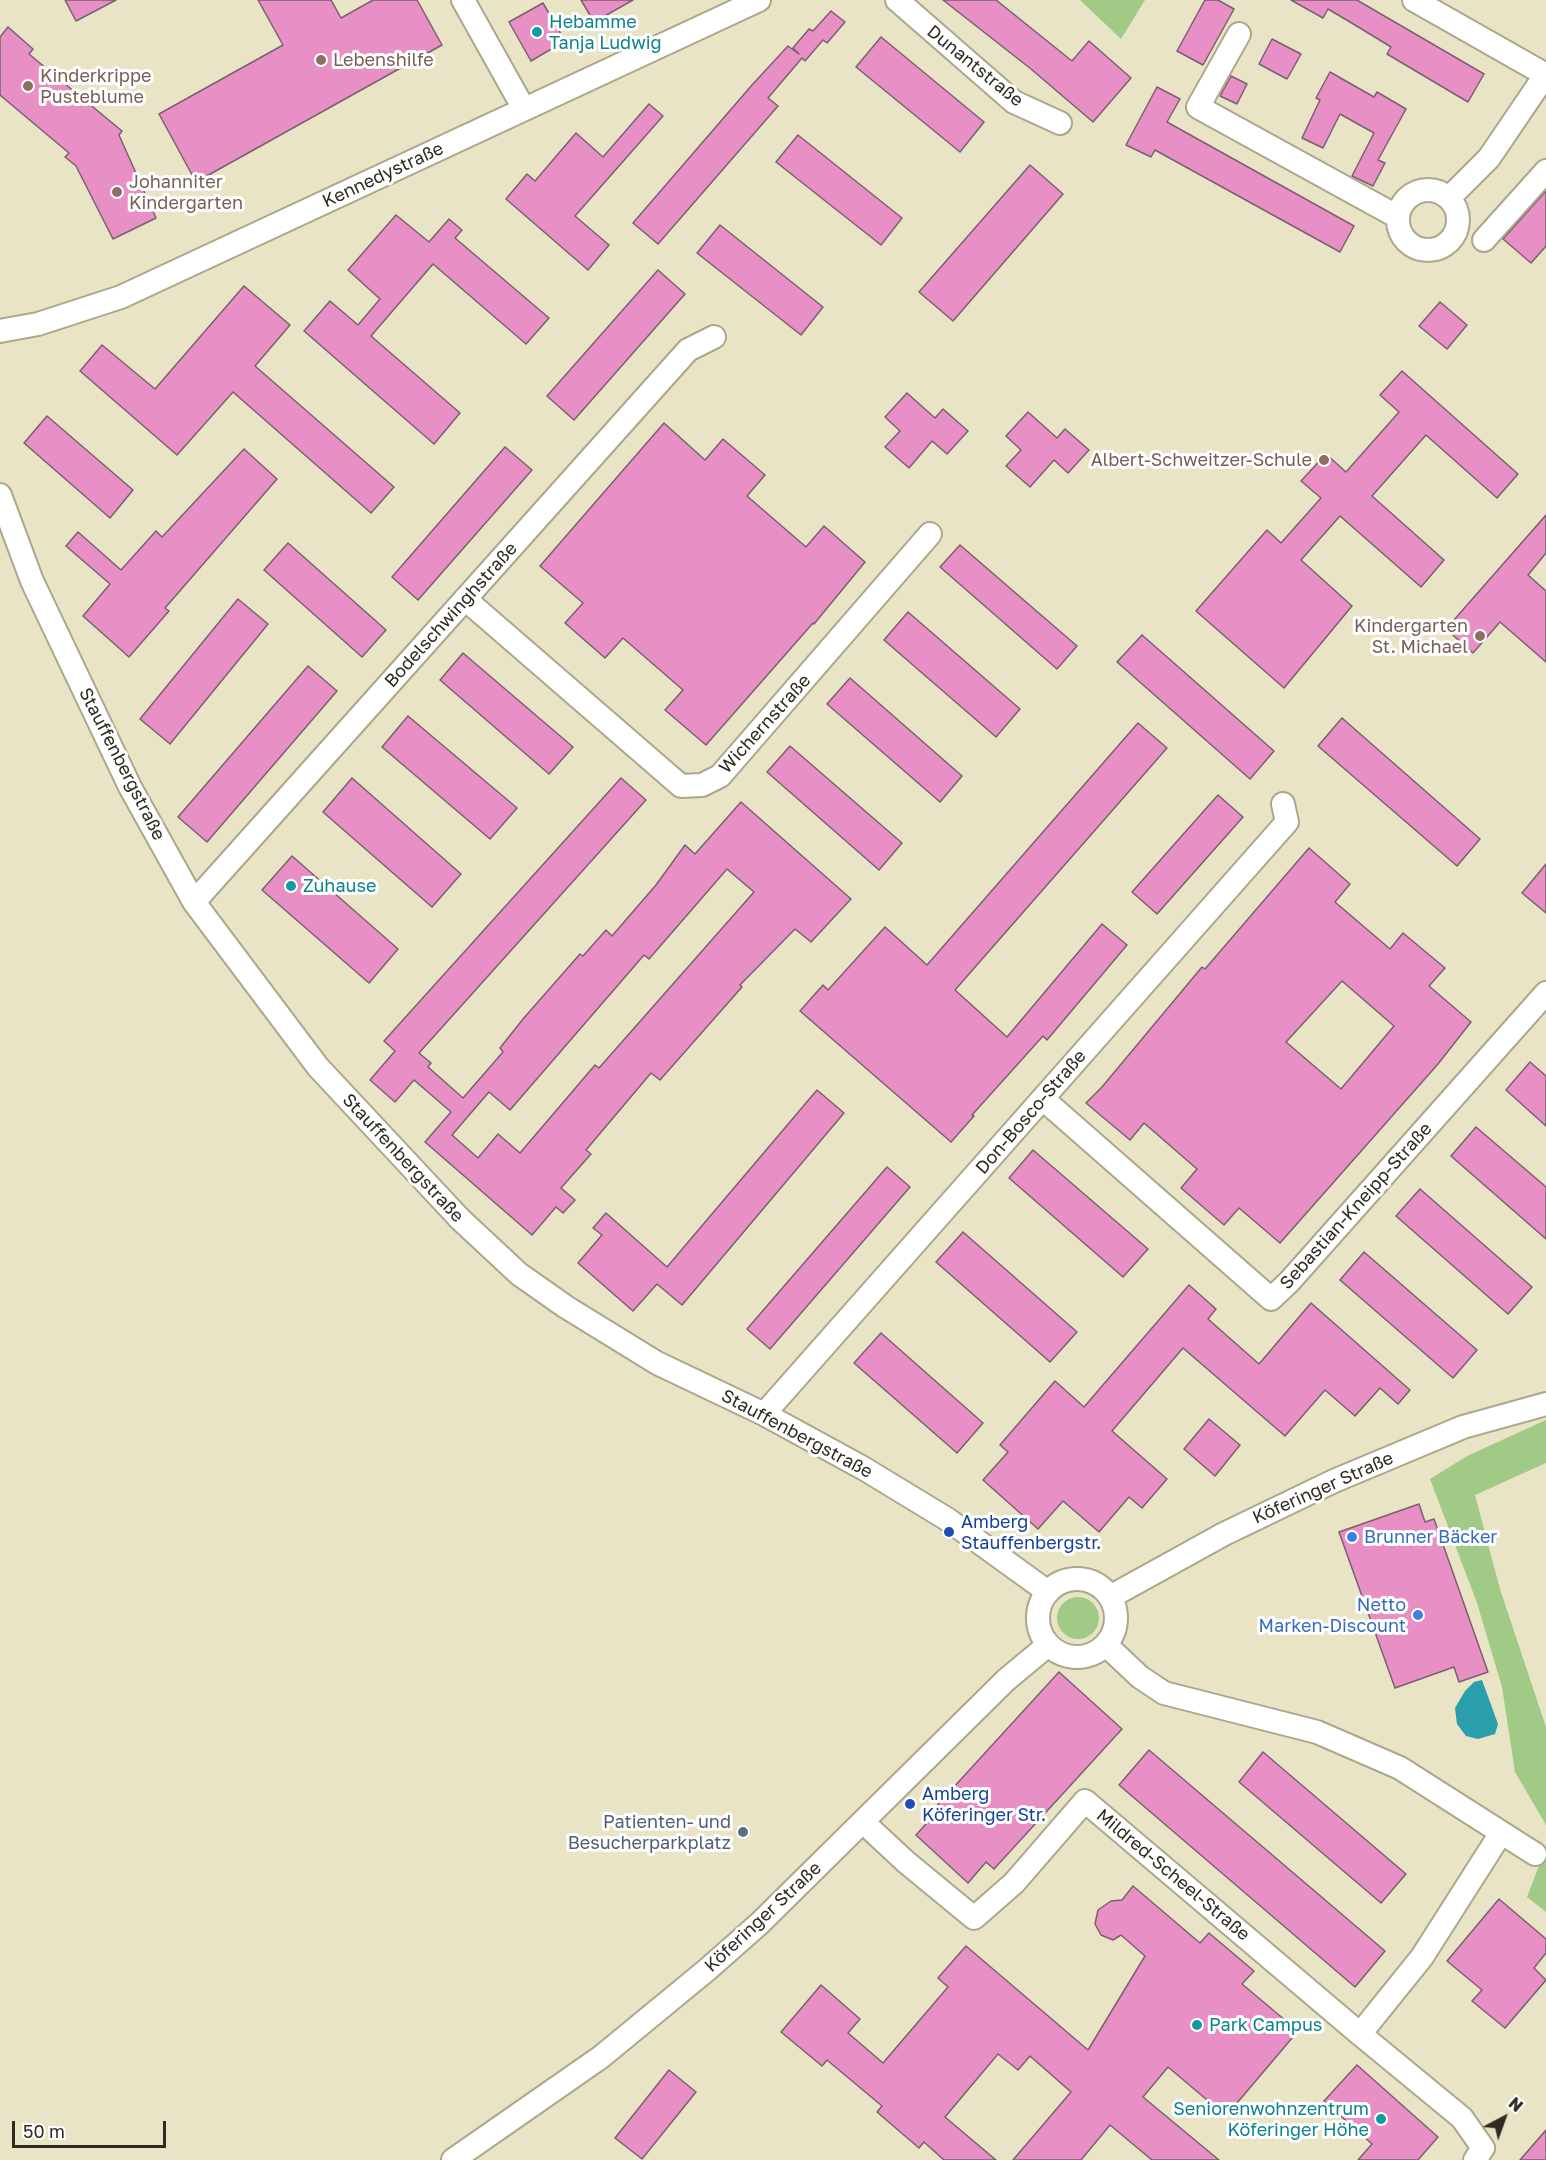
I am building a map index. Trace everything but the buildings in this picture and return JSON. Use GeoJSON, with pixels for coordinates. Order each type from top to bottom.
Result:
{"type":"FeatureCollection","features":[{"type":"Feature","properties":{"kind":"street","name":"Kennedystraße"},"geometry":{"type":"LineString","coordinates":[[0,331],[38,324],[121,297],[759,0]]}},
{"type":"Feature","properties":{"kind":"street","name":"Dunantstraße"},"geometry":{"type":"LineString","coordinates":[[897,0],[1014,102],[1060,123]]}},
{"type":"Feature","properties":{"kind":"street"},"geometry":{"type":"LineString","coordinates":[[1414,0],[1546,75],[1489,159],[1449,198]]}},
{"type":"Feature","properties":{"kind":"street"},"geometry":{"type":"LineString","coordinates":[[472,3],[524,109]]}},
{"type":"Feature","properties":{"kind":"street"},"geometry":{"type":"LineString","coordinates":[[1239,34],[1198,107],[1398,217]]}},
{"type":"Feature","properties":{"kind":"street"},"geometry":{"type":"LineString","coordinates":[[1484,240],[1546,171]]}},
{"type":"Feature","properties":{"kind":"street"},"geometry":{"type":"LineString","coordinates":[[1419,191],[1440,192],[1455,206],[1458,224],[1455,234],[1443,246],[1431,249],[1412,245],[1399,228],[1398,217],[1402,205],[1409,196],[1419,191]]}},
{"type":"Feature","properties":{"kind":"street","name":"Bodelschwinghstraße"},"geometry":{"type":"LineString","coordinates":[[194,902],[688,350],[714,337]]}},
{"type":"Feature","properties":{"kind":"street","name":"Stauffenbergstraße"},"geometry":{"type":"LineString","coordinates":[[0,495],[33,581],[120,765],[194,902],[318,1067],[460,1219],[519,1274],[566,1307],[657,1363],[764,1414],[863,1468],[947,1519],[1048,1592]]}},
{"type":"Feature","properties":{"kind":"street","name":"Wichernstraße"},"geometry":{"type":"LineString","coordinates":[[465,599],[681,786],[702,785],[720,776],[930,534]]}},
{"type":"Feature","properties":{"kind":"street","name":"Don-Bosco-Straße"},"geometry":{"type":"LineString","coordinates":[[764,1414],[1287,822],[1283,804]]}},
{"type":"Feature","properties":{"kind":"street","name":"Sebastian-Kneipp-Straße"},"geometry":{"type":"LineString","coordinates":[[1043,1099],[1271,1299],[1289,1282],[1546,993]]}},
{"type":"Feature","properties":{"kind":"street","name":"Köferinger Straße"},"geometry":{"type":"LineString","coordinates":[[1110,1597],[1224,1534],[1334,1481],[1463,1427],[1546,1404]]}},
{"type":"Feature","properties":{"kind":"street"},"geometry":{"type":"LineString","coordinates":[[1080,1579],[1092,1582],[1110,1597],[1115,1609],[1116,1622],[1113,1634],[1106,1645],[1096,1653],[1077,1657],[1058,1653],[1048,1645],[1038,1624],[1038,1612],[1048,1592],[1057,1584],[1080,1579]]}},
{"type":"Feature","properties":{"kind":"street","name":"Köferinger Straße"},"geometry":{"type":"LineString","coordinates":[[453,2160],[601,2056],[708,1969],[769,1915],[1006,1680],[1048,1645]]}},
{"type":"Feature","properties":{"kind":"street"},"geometry":{"type":"LineString","coordinates":[[1106,1645],[1140,1677],[1164,1693],[1317,1732],[1400,1767],[1536,1854]]}},
{"type":"Feature","properties":{"kind":"street","name":"Mildred-Scheel-Straße"},"geometry":{"type":"LineString","coordinates":[[863,1822],[918,1873],[974,1918],[979,1917],[1014,1883],[1085,1801],[1462,2118],[1483,2148],[1475,2160]]}},
{"type":"Feature","properties":{"kind":"street"},"geometry":{"type":"LineString","coordinates":[[1360,2034],[1422,1957],[1501,1833]]}},
{"type":"Feature","properties":{"kind":"green space"},"geometry":{"type":"Polygon","coordinates":[[[1080,0],[1145,0],[1121,39],[1080,0]]]}},
{"type":"Feature","properties":{"kind":"green space"},"geometry":{"type":"Polygon","coordinates":[[[1546,1420],[1546,1463],[1475,1495],[1500,1589],[1546,1727],[1546,1825],[1515,1772],[1502,1687],[1477,1603],[1430,1479],[1467,1456],[1546,1420]]]}},
{"type":"Feature","properties":{"kind":"green space"},"geometry":{"type":"Polygon","coordinates":[[[1078,1597],[1093,1603],[1099,1618],[1093,1633],[1078,1639],[1063,1633],[1057,1618],[1063,1603],[1078,1597]]]}},
{"type":"Feature","properties":{"kind":"green space"},"geometry":{"type":"Polygon","coordinates":[[[1546,1847],[1546,1912],[1527,1897],[1546,1847]]]}},
{"type":"Feature","properties":{"kind":"water"},"geometry":{"type":"Polygon","coordinates":[[[1482,1680],[1498,1724],[1495,1734],[1478,1739],[1466,1736],[1457,1724],[1455,1708],[1465,1691],[1474,1682],[1482,1680]]]}},
{"type":"Feature","properties":{"kind":"place","name":"Hebamme Tanja Ludwig"},"geometry":{"type":"Point","coordinates":[537,32]}},
{"type":"Feature","properties":{"kind":"place","name":"Lebenshilfe"},"geometry":{"type":"Point","coordinates":[321,60]}},
{"type":"Feature","properties":{"kind":"place","name":"Kinderkrippe Pusteblume"},"geometry":{"type":"Point","coordinates":[28,86]}},
{"type":"Feature","properties":{"kind":"place","name":"Johanniter Kindergarten"},"geometry":{"type":"Point","coordinates":[117,192]}},
{"type":"Feature","properties":{"kind":"place","name":"Albert-Schweitzer-Schule"},"geometry":{"type":"Point","coordinates":[1324,460]}},
{"type":"Feature","properties":{"kind":"place","name":"Kindergarten St. Michael"},"geometry":{"type":"Point","coordinates":[1480,636]}},
{"type":"Feature","properties":{"kind":"place","name":"Zuhause"},"geometry":{"type":"Point","coordinates":[291,886]}},
{"type":"Feature","properties":{"kind":"place","name":"Amberg Stauffenbergstr."},"geometry":{"type":"Point","coordinates":[949,1532]}},
{"type":"Feature","properties":{"kind":"place","name":"Brunner Bäcker"},"geometry":{"type":"Point","coordinates":[1352,1537]}},
{"type":"Feature","properties":{"kind":"place","name":"Netto Marken-Discount"},"geometry":{"type":"Point","coordinates":[1418,1615]}},
{"type":"Feature","properties":{"kind":"place","name":"Amberg Köferinger Str."},"geometry":{"type":"Point","coordinates":[910,1804]}},
{"type":"Feature","properties":{"kind":"place","name":"Patienten- und Besucherparkplatz"},"geometry":{"type":"Point","coordinates":[743,1832]}},
{"type":"Feature","properties":{"kind":"place","name":"Park Campus"},"geometry":{"type":"Point","coordinates":[1197,2025]}},
{"type":"Feature","properties":{"kind":"place","name":"Seniorenwohnzentrum Köferinger Höhe"},"geometry":{"type":"Point","coordinates":[1381,2119]}}]}
